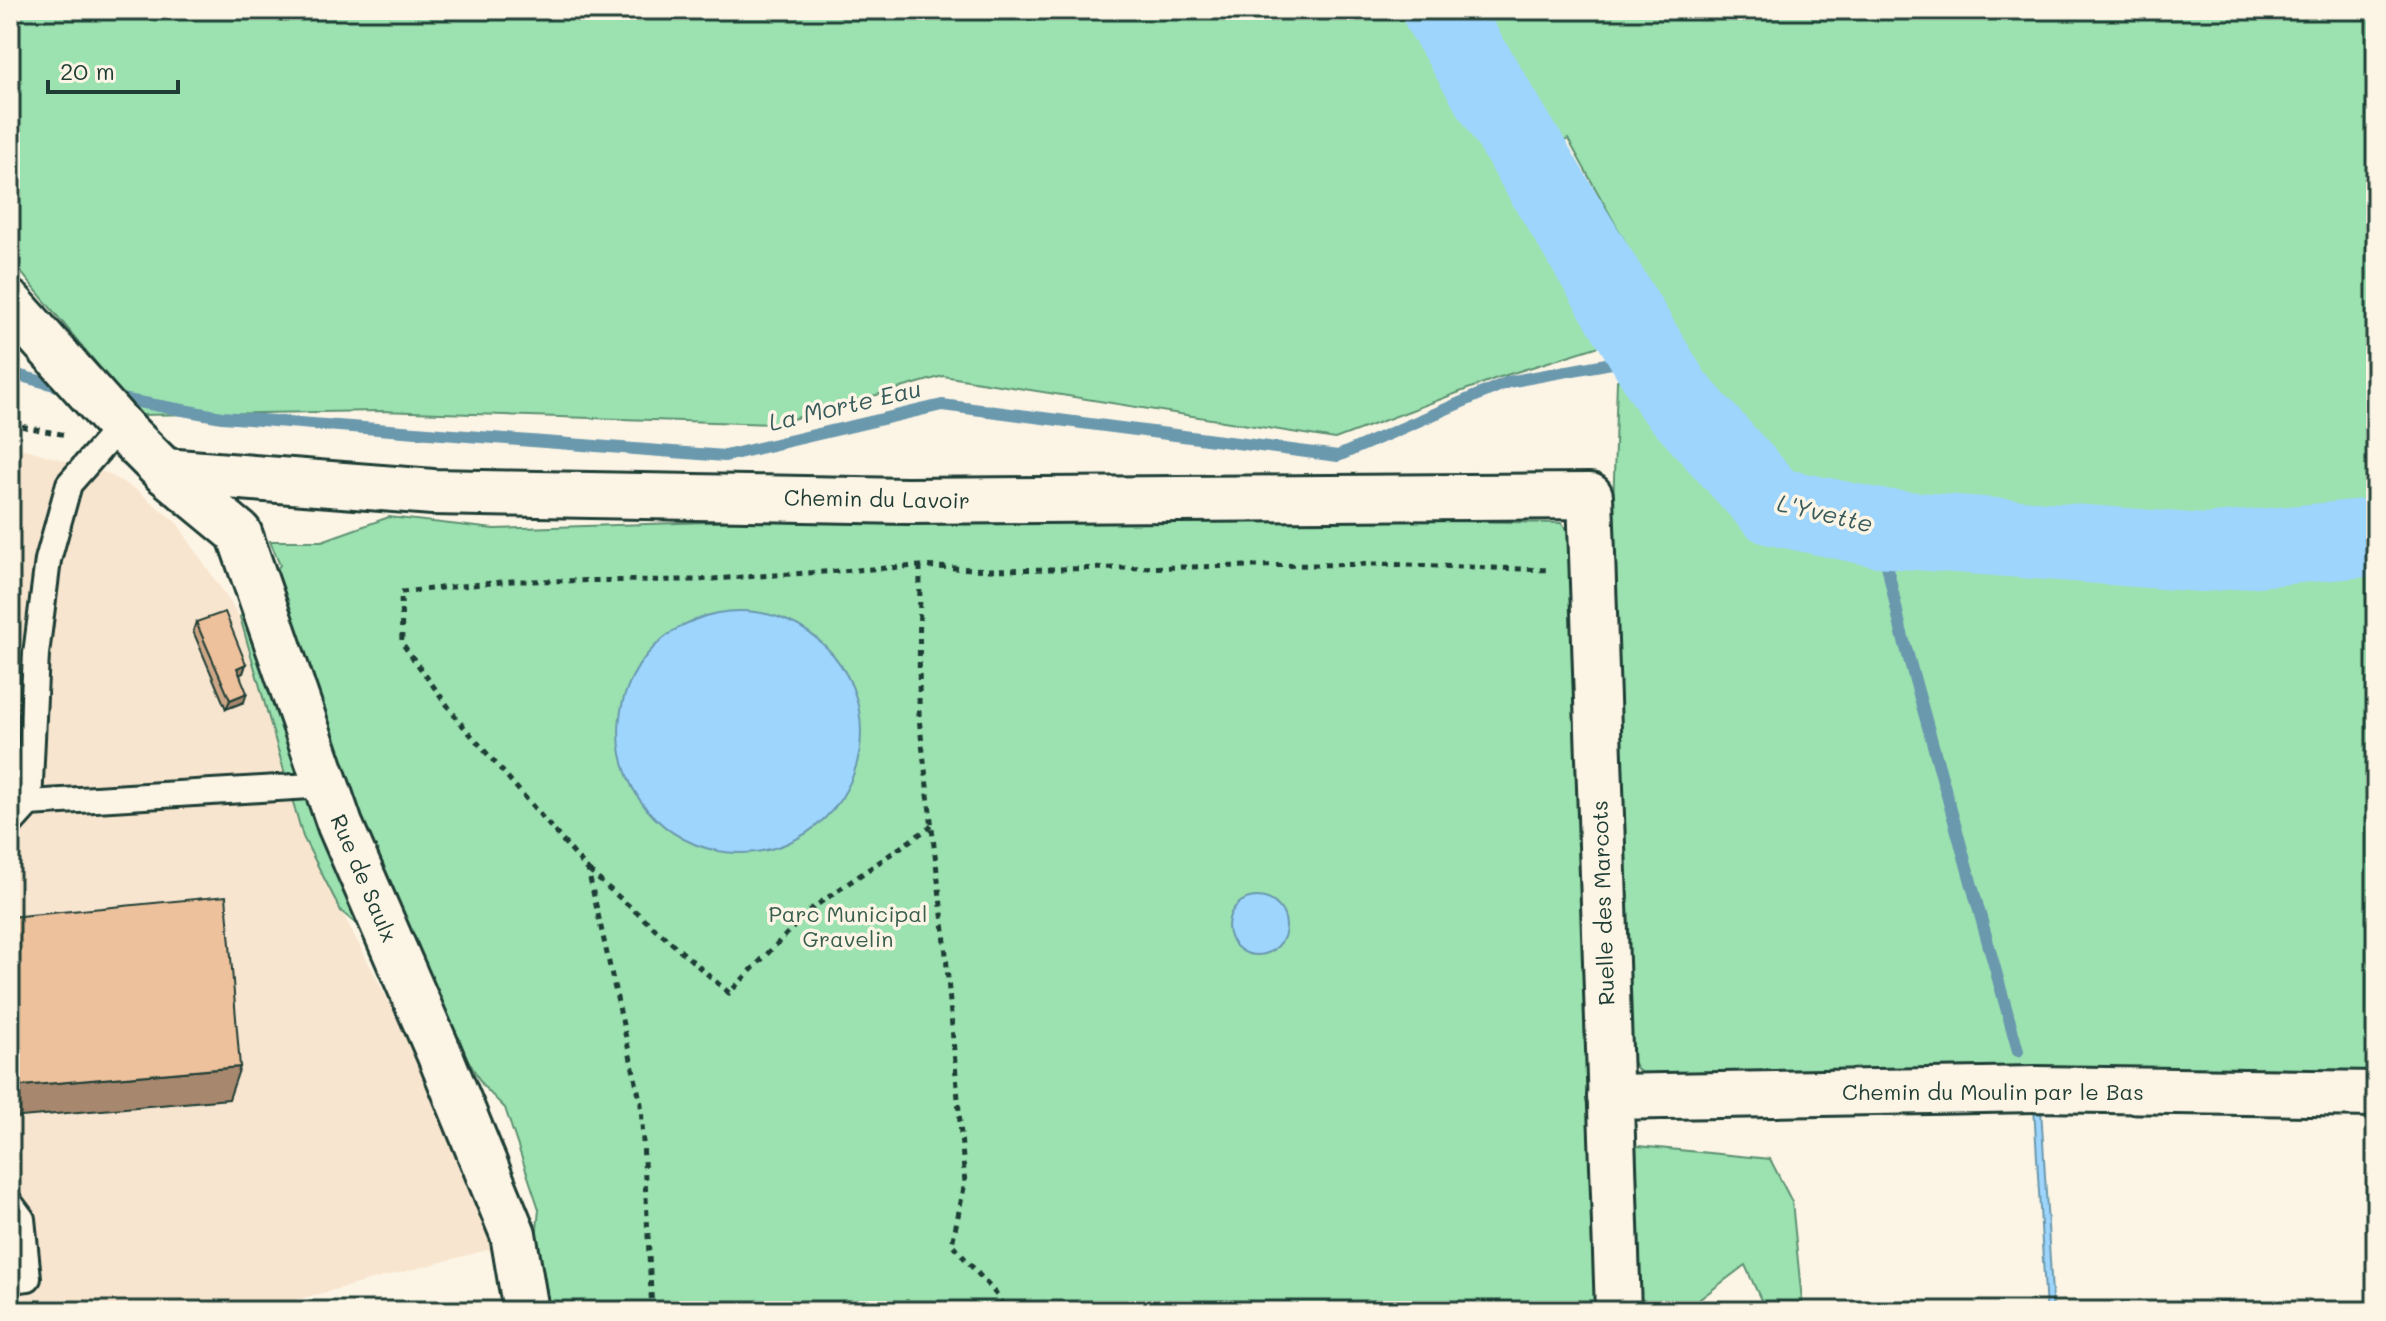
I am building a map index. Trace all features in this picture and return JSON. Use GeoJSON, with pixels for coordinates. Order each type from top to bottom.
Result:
{"type":"FeatureCollection","features":[{"type":"Feature","properties":{"kind":"street","name":"Rue de Saulx"},"geometry":{"type":"LineString","coordinates":[[10,303],[164,471],[239,533],[340,825],[513,1234],[526,1311]]}},
{"type":"Feature","properties":{"kind":"street","name":"Chemin du Lavoir"},"geometry":{"type":"LineString","coordinates":[[164,471],[433,492],[907,501],[1590,496]]}},
{"type":"Feature","properties":{"kind":"street","name":"Ruelle des Marcots"},"geometry":{"type":"LineString","coordinates":[[1590,496],[1618,1311]]}},
{"type":"Feature","properties":{"kind":"street","name":"Chemin du Moulin par le Bas"},"geometry":{"type":"LineString","coordinates":[[1610,1097],[2036,1089],[2376,1094]]}},
{"type":"Feature","properties":{"kind":"lane"},"geometry":{"type":"LineString","coordinates":[[10,824],[29,803],[36,654],[48,560],[69,484],[121,427]]}},
{"type":"Feature","properties":{"kind":"lane"},"geometry":{"type":"LineString","coordinates":[[29,803],[327,785]]}},
{"type":"Feature","properties":{"kind":"lane"},"geometry":{"type":"LineString","coordinates":[[10,1203],[22,1219],[28,1278],[10,1280]]}},
{"type":"Feature","properties":{"kind":"path"},"geometry":{"type":"LineString","coordinates":[[933,825],[811,909],[729,993],[588,870],[458,720],[402,643],[401,592],[512,581],[695,580],[920,566],[990,570],[1380,564],[1593,571]]}},
{"type":"Feature","properties":{"kind":"path"},"geometry":{"type":"LineString","coordinates":[[920,566],[919,718],[933,825],[965,1183],[952,1244],[996,1294],[1006,1311]]}},
{"type":"Feature","properties":{"kind":"path"},"geometry":{"type":"LineString","coordinates":[[588,870],[641,1104],[652,1311]]}},
{"type":"Feature","properties":{"kind":"shaded area"},"geometry":{"type":"Polygon","coordinates":[[[10,449],[25,449],[107,473],[138,491],[177,523],[240,617],[303,837],[473,1163],[495,1248],[253,1311],[10,1311],[10,449]]]}},
{"type":"Feature","properties":{"kind":"green space"},"geometry":{"type":"Polygon","coordinates":[[[10,10],[2376,10],[2376,504],[2101,527],[1891,514],[1829,502],[1777,469],[1701,379],[1568,139],[1511,169],[1606,344],[1497,378],[1335,439],[943,376],[775,424],[380,411],[139,415],[10,259],[10,10]]]}},
{"type":"Feature","properties":{"kind":"green space"},"geometry":{"type":"Polygon","coordinates":[[[1638,377],[1766,529],[2203,553],[2376,537],[2376,1085],[1651,1079],[1638,1070],[1626,1050],[1610,608],[1617,380],[1638,377]]]}},
{"type":"Feature","properties":{"kind":"green space","name":"Parc Municipal Gravelin"},"geometry":{"type":"Polygon","coordinates":[[[984,513],[1561,523],[1584,547],[1628,1145],[1770,1159],[1792,1202],[1803,1311],[1766,1311],[1745,1265],[1700,1299],[1690,1311],[544,1311],[536,1240],[539,1209],[505,1108],[483,1086],[422,980],[341,911],[303,837],[240,617],[280,565],[270,541],[322,541],[389,517],[494,529],[984,513]]]}},
{"type":"Feature","properties":{"kind":"water"},"geometry":{"type":"Polygon","coordinates":[[[740,611],[764,613],[786,620],[826,646],[852,686],[859,708],[859,756],[852,778],[826,818],[786,844],[764,851],[740,853],[716,851],[694,844],[654,818],[628,778],[621,756],[619,732],[621,708],[628,686],[654,646],[694,620],[716,613],[740,611]]]}},
{"type":"Feature","properties":{"kind":"water"},"geometry":{"type":"Polygon","coordinates":[[[1257,897],[1277,906],[1286,926],[1277,946],[1257,955],[1237,946],[1228,926],[1237,906],[1257,897]]]}},
{"type":"Feature","properties":{"kind":"water"},"geometry":{"type":"Polygon","coordinates":[[[2033,1090],[2040,1091],[2053,1311],[2046,1311],[2033,1090]]]}},
{"type":"Feature","properties":{"kind":"building"},"geometry":{"type":"Polygon","coordinates":[[[225,612],[246,664],[237,668],[247,693],[230,700],[196,622],[225,612]]]}},
{"type":"Feature","properties":{"kind":"building"},"geometry":{"type":"Polygon","coordinates":[[[226,896],[240,1067],[10,1087],[10,917],[226,896]]]}},
{"type":"Feature","properties":{"kind":"waterway","name":"L'Yvette"},"geometry":{"type":"LineString","coordinates":[[1441,10],[1673,395],[1773,506],[1879,528],[2203,553],[2376,537]]}},
{"type":"Feature","properties":{"kind":"waterway","name":"La Morte Eau"},"geometry":{"type":"LineString","coordinates":[[110,397],[222,417],[725,456],[942,405],[1338,456],[1508,382],[1650,356]]}},
{"type":"Feature","properties":{"kind":"waterway"},"geometry":{"type":"LineString","coordinates":[[10,373],[69,389]]}},
{"type":"Feature","properties":{"kind":"waterway"},"geometry":{"type":"LineString","coordinates":[[1879,528],[1901,630],[2018,1051]]}}]}
